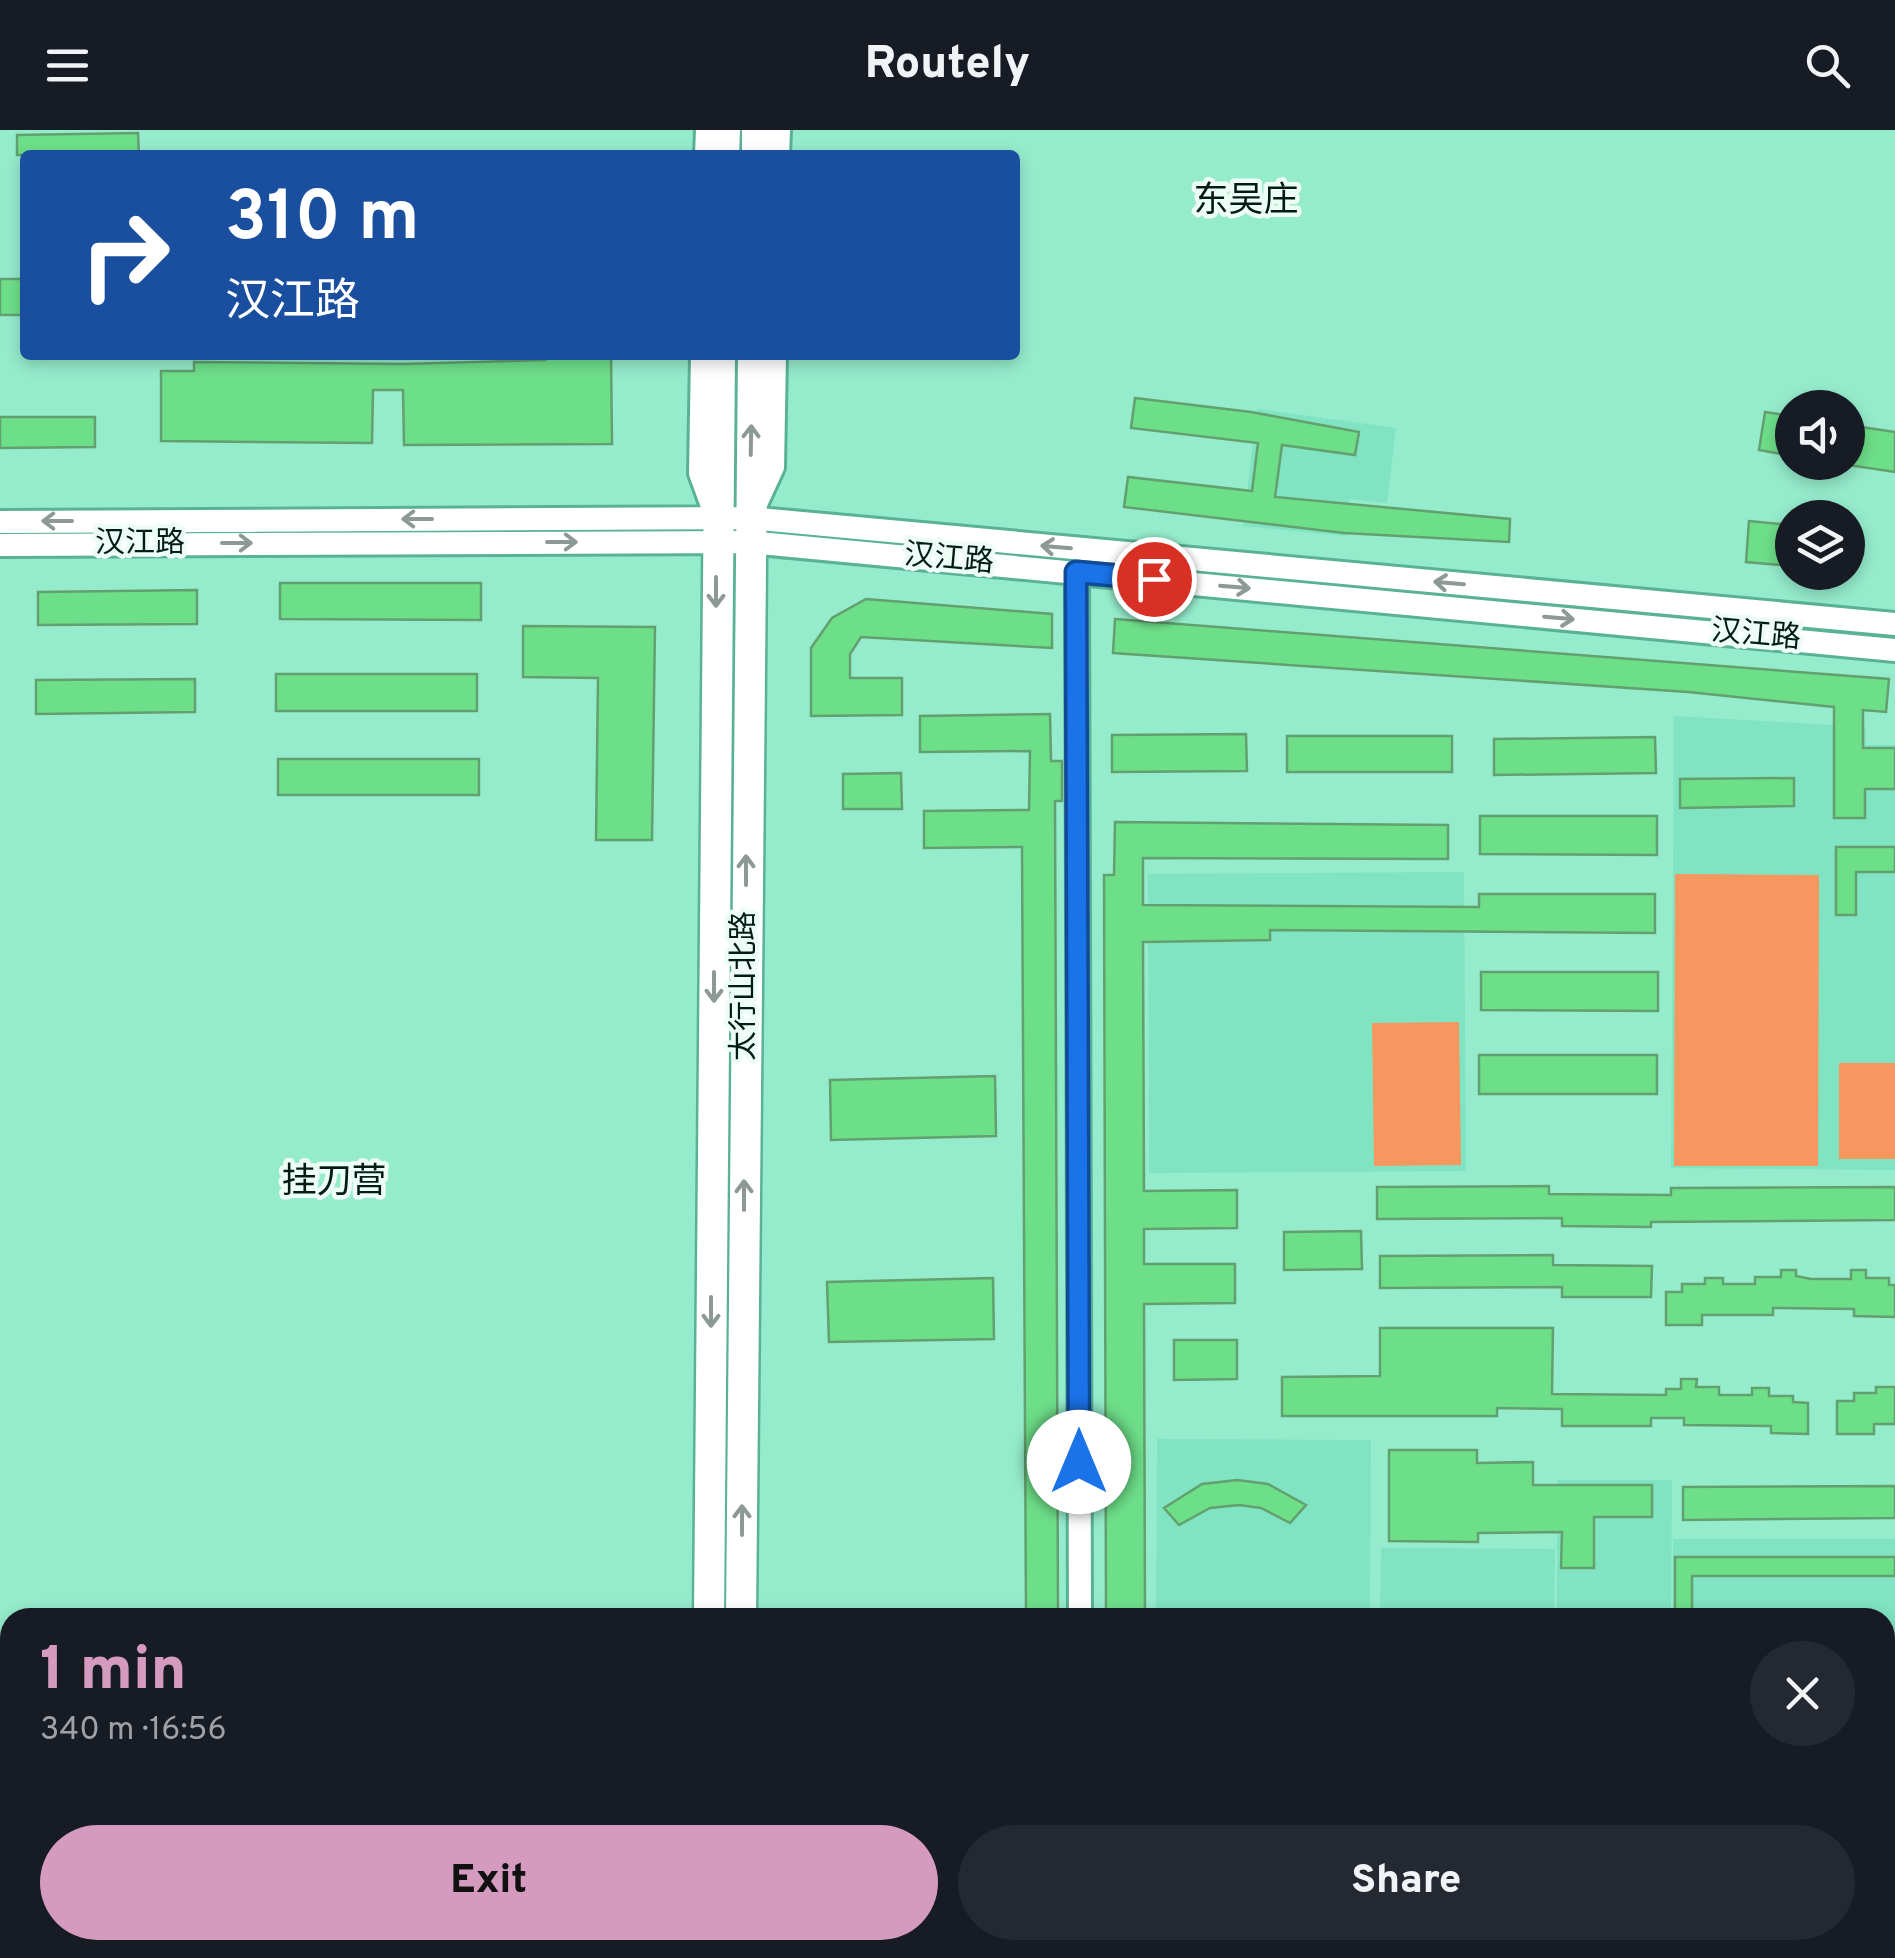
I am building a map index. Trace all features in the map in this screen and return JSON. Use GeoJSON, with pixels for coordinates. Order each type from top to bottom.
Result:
{"type":"FeatureCollection","features":[{"type":"Feature","properties":{"kind":"main road","name":"太行山北路"},"geometry":{"type":"LineString","coordinates":[[710,1608],[720,360]]}},
{"type":"Feature","properties":{"kind":"main road","name":"太行山北路"},"geometry":{"type":"LineString","coordinates":[[741,1608],[748,530],[753,360]]}},
{"type":"Feature","properties":{"kind":"street"},"geometry":{"type":"LineString","coordinates":[[702,360],[700,473],[716,529]]}},
{"type":"Feature","properties":{"kind":"street"},"geometry":{"type":"LineString","coordinates":[[748,530],[773,466],[775,360]]}},
{"type":"Feature","properties":{"kind":"street","name":"汉江路"},"geometry":{"type":"LineString","coordinates":[[0,522],[748,530],[1895,624]]}},
{"type":"Feature","properties":{"kind":"street","name":"汉江路"},"geometry":{"type":"LineString","coordinates":[[0,545],[716,529]]}},
{"type":"Feature","properties":{"kind":"street","name":"汉江路"},"geometry":{"type":"LineString","coordinates":[[748,530],[1076,572],[1895,650]]}},
{"type":"Feature","properties":{"kind":"street"},"geometry":{"type":"LineString","coordinates":[[1076,572],[1080,1608]]}},
{"type":"Feature","properties":{"kind":"shaded area"},"geometry":{"type":"Polygon","coordinates":[[[1257,409],[1396,428],[1387,503],[1350,499],[1345,536],[1243,526],[1257,409]]]}},
{"type":"Feature","properties":{"kind":"shaded area"},"geometry":{"type":"Polygon","coordinates":[[[1674,716],[1866,727],[1866,745],[1895,745],[1895,1170],[1671,1168],[1674,716]]]}},
{"type":"Feature","properties":{"kind":"shaded area"},"geometry":{"type":"Polygon","coordinates":[[[1464,872],[1466,1171],[1149,1173],[1148,874],[1464,872]]]}},
{"type":"Feature","properties":{"kind":"shaded area"},"geometry":{"type":"Polygon","coordinates":[[[1675,874],[1819,875],[1818,1166],[1674,1166],[1675,874]]]}},
{"type":"Feature","properties":{"kind":"shaded area"},"geometry":{"type":"Polygon","coordinates":[[[1459,1022],[1461,1165],[1374,1166],[1372,1023],[1459,1022]]]}},
{"type":"Feature","properties":{"kind":"shaded area"},"geometry":{"type":"Polygon","coordinates":[[[1839,1063],[1895,1063],[1895,1159],[1839,1159],[1839,1063]]]}},
{"type":"Feature","properties":{"kind":"shaded area"},"geometry":{"type":"Polygon","coordinates":[[[1157,1439],[1371,1440],[1370,1608],[1156,1608],[1157,1439]]]}},
{"type":"Feature","properties":{"kind":"shaded area"},"geometry":{"type":"Polygon","coordinates":[[[1557,1480],[1672,1480],[1671,1608],[1557,1608],[1557,1480]]]}},
{"type":"Feature","properties":{"kind":"shaded area"},"geometry":{"type":"Polygon","coordinates":[[[1673,1539],[1895,1539],[1895,1608],[1673,1608],[1673,1539]]]}},
{"type":"Feature","properties":{"kind":"shaded area"},"geometry":{"type":"Polygon","coordinates":[[[1381,1548],[1555,1549],[1554,1608],[1380,1608],[1381,1548]]]}},
{"type":"Feature","properties":{"kind":"building"},"geometry":{"type":"Polygon","coordinates":[[[138,133],[139,150],[20,150],[17,155],[17,135],[138,133]]]}},
{"type":"Feature","properties":{"kind":"building"},"geometry":{"type":"Polygon","coordinates":[[[0,279],[20,279],[20,315],[0,315],[0,279]]]}},
{"type":"Feature","properties":{"kind":"building"},"geometry":{"type":"Polygon","coordinates":[[[611,360],[612,444],[404,445],[403,390],[373,390],[372,443],[161,441],[161,371],[194,371],[194,362],[403,364],[611,360]]]}},
{"type":"Feature","properties":{"kind":"building"},"geometry":{"type":"Polygon","coordinates":[[[1135,398],[1251,412],[1359,432],[1355,455],[1282,445],[1275,497],[1510,519],[1509,542],[1344,533],[1124,507],[1128,477],[1252,491],[1258,443],[1131,428],[1135,398]]]}},
{"type":"Feature","properties":{"kind":"building"},"geometry":{"type":"Polygon","coordinates":[[[1765,412],[1775,413],[1775,453],[1759,450],[1765,412]]]}},
{"type":"Feature","properties":{"kind":"building"},"geometry":{"type":"Polygon","coordinates":[[[0,417],[95,417],[95,447],[0,448],[0,417]]]}},
{"type":"Feature","properties":{"kind":"building"},"geometry":{"type":"Polygon","coordinates":[[[1865,428],[1895,432],[1895,472],[1865,468],[1865,428]]]}},
{"type":"Feature","properties":{"kind":"building"},"geometry":{"type":"Polygon","coordinates":[[[1749,521],[1775,523],[1775,565],[1746,562],[1749,521]]]}},
{"type":"Feature","properties":{"kind":"building"},"geometry":{"type":"Polygon","coordinates":[[[280,583],[481,583],[481,620],[280,619],[280,583]]]}},
{"type":"Feature","properties":{"kind":"building"},"geometry":{"type":"Polygon","coordinates":[[[197,590],[197,624],[38,625],[38,592],[197,590]]]}},
{"type":"Feature","properties":{"kind":"building"},"geometry":{"type":"Polygon","coordinates":[[[866,599],[1052,614],[1052,648],[861,637],[850,654],[850,678],[902,678],[902,715],[811,716],[811,648],[832,618],[866,599]]]}},
{"type":"Feature","properties":{"kind":"building"},"geometry":{"type":"Polygon","coordinates":[[[1115,619],[1889,679],[1886,712],[1863,710],[1863,748],[1895,748],[1895,789],[1865,789],[1865,818],[1834,818],[1834,707],[1688,692],[1113,653],[1115,619]]]}},
{"type":"Feature","properties":{"kind":"building"},"geometry":{"type":"Polygon","coordinates":[[[523,626],[655,627],[652,840],[596,840],[598,678],[523,677],[523,626]]]}},
{"type":"Feature","properties":{"kind":"building"},"geometry":{"type":"Polygon","coordinates":[[[276,674],[477,674],[477,711],[276,711],[276,674]]]}},
{"type":"Feature","properties":{"kind":"building"},"geometry":{"type":"Polygon","coordinates":[[[195,679],[195,712],[36,714],[36,680],[195,679]]]}},
{"type":"Feature","properties":{"kind":"building"},"geometry":{"type":"Polygon","coordinates":[[[1050,714],[1051,761],[1062,761],[1062,801],[1055,801],[1058,1608],[1026,1608],[1022,847],[924,848],[924,811],[1029,810],[1030,751],[920,752],[920,716],[1050,714]]]}},
{"type":"Feature","properties":{"kind":"building"},"geometry":{"type":"Polygon","coordinates":[[[1246,734],[1247,771],[1112,772],[1112,735],[1246,734]]]}},
{"type":"Feature","properties":{"kind":"building"},"geometry":{"type":"Polygon","coordinates":[[[1287,736],[1452,736],[1452,772],[1287,772],[1287,736]]]}},
{"type":"Feature","properties":{"kind":"building"},"geometry":{"type":"Polygon","coordinates":[[[1655,737],[1656,773],[1494,775],[1494,739],[1655,737]]]}},
{"type":"Feature","properties":{"kind":"building"},"geometry":{"type":"Polygon","coordinates":[[[278,759],[479,759],[479,795],[278,795],[278,759]]]}},
{"type":"Feature","properties":{"kind":"building"},"geometry":{"type":"Polygon","coordinates":[[[901,773],[902,809],[843,809],[843,774],[901,773]]]}},
{"type":"Feature","properties":{"kind":"building"},"geometry":{"type":"Polygon","coordinates":[[[1794,778],[1794,806],[1680,808],[1680,779],[1794,778]]]}},
{"type":"Feature","properties":{"kind":"building"},"geometry":{"type":"Polygon","coordinates":[[[1480,816],[1657,816],[1657,855],[1480,854],[1480,816]]]}},
{"type":"Feature","properties":{"kind":"building"},"geometry":{"type":"Polygon","coordinates":[[[1115,822],[1448,825],[1448,859],[1143,858],[1143,905],[1479,907],[1479,894],[1655,894],[1655,933],[1270,930],[1270,940],[1143,942],[1144,1191],[1237,1190],[1237,1228],[1144,1229],[1144,1264],[1235,1264],[1235,1303],[1144,1304],[1145,1608],[1106,1608],[1104,875],[1114,875],[1115,822]]]}},
{"type":"Feature","properties":{"kind":"building"},"geometry":{"type":"Polygon","coordinates":[[[1836,847],[1895,847],[1895,872],[1856,872],[1856,915],[1836,915],[1836,847]]]}},
{"type":"Feature","properties":{"kind":"building"},"geometry":{"type":"Polygon","coordinates":[[[1481,972],[1658,972],[1658,1011],[1481,1010],[1481,972]]]}},
{"type":"Feature","properties":{"kind":"building"},"geometry":{"type":"Polygon","coordinates":[[[1479,1055],[1657,1055],[1657,1094],[1479,1094],[1479,1055]]]}},
{"type":"Feature","properties":{"kind":"building"},"geometry":{"type":"Polygon","coordinates":[[[995,1076],[996,1136],[831,1140],[830,1080],[995,1076]]]}},
{"type":"Feature","properties":{"kind":"building"},"geometry":{"type":"Polygon","coordinates":[[[1549,1186],[1549,1194],[1671,1195],[1671,1188],[1895,1187],[1895,1220],[1651,1222],[1651,1227],[1562,1226],[1562,1218],[1377,1219],[1377,1187],[1549,1186]]]}},
{"type":"Feature","properties":{"kind":"building"},"geometry":{"type":"Polygon","coordinates":[[[1361,1231],[1362,1269],[1284,1270],[1284,1232],[1361,1231]]]}},
{"type":"Feature","properties":{"kind":"building"},"geometry":{"type":"Polygon","coordinates":[[[1553,1255],[1553,1265],[1652,1266],[1651,1297],[1562,1297],[1562,1287],[1380,1288],[1380,1256],[1553,1255]]]}},
{"type":"Feature","properties":{"kind":"building"},"geometry":{"type":"Polygon","coordinates":[[[1781,1270],[1796,1270],[1796,1276],[1811,1279],[1851,1279],[1851,1270],[1866,1270],[1866,1278],[1889,1278],[1889,1285],[1895,1285],[1895,1317],[1854,1316],[1854,1309],[1773,1308],[1773,1315],[1702,1315],[1702,1325],[1666,1325],[1666,1292],[1682,1292],[1682,1284],[1705,1284],[1705,1278],[1723,1278],[1723,1284],[1755,1284],[1755,1277],[1781,1277],[1781,1270]]]}},
{"type":"Feature","properties":{"kind":"building"},"geometry":{"type":"Polygon","coordinates":[[[993,1278],[994,1339],[829,1342],[827,1282],[993,1278]]]}},
{"type":"Feature","properties":{"kind":"building"},"geometry":{"type":"Polygon","coordinates":[[[1380,1328],[1553,1328],[1552,1394],[1666,1395],[1666,1389],[1681,1389],[1681,1379],[1697,1379],[1696,1387],[1719,1387],[1719,1395],[1752,1395],[1752,1388],[1769,1388],[1769,1396],[1793,1396],[1793,1402],[1808,1403],[1808,1434],[1771,1433],[1771,1426],[1684,1425],[1684,1418],[1651,1418],[1651,1426],[1562,1426],[1562,1409],[1497,1408],[1497,1416],[1282,1416],[1282,1377],[1380,1376],[1380,1328]]]}},
{"type":"Feature","properties":{"kind":"building"},"geometry":{"type":"Polygon","coordinates":[[[1174,1340],[1237,1340],[1237,1379],[1174,1380],[1174,1340]]]}},
{"type":"Feature","properties":{"kind":"building"},"geometry":{"type":"Polygon","coordinates":[[[1876,1387],[1895,1387],[1895,1424],[1874,1424],[1874,1434],[1837,1434],[1837,1401],[1854,1401],[1854,1393],[1876,1393],[1876,1387]]]}},
{"type":"Feature","properties":{"kind":"building"},"geometry":{"type":"Polygon","coordinates":[[[1389,1450],[1477,1450],[1477,1463],[1533,1462],[1533,1485],[1652,1485],[1652,1517],[1594,1517],[1594,1568],[1561,1568],[1562,1532],[1478,1533],[1478,1542],[1389,1541],[1389,1450]]]}},
{"type":"Feature","properties":{"kind":"building"},"geometry":{"type":"Polygon","coordinates":[[[1237,1480],[1268,1484],[1306,1505],[1290,1523],[1261,1508],[1239,1505],[1210,1508],[1179,1525],[1164,1508],[1202,1484],[1237,1480]]]}},
{"type":"Feature","properties":{"kind":"building"},"geometry":{"type":"Polygon","coordinates":[[[1895,1486],[1895,1518],[1683,1520],[1683,1487],[1895,1486]]]}},
{"type":"Feature","properties":{"kind":"building"},"geometry":{"type":"Polygon","coordinates":[[[1675,1557],[1895,1557],[1895,1576],[1692,1576],[1692,1608],[1675,1608],[1675,1557]]]}},
{"type":"Feature","properties":{"kind":"district","name":"东吴庄"},"geometry":{"type":"Point","coordinates":[1246,202]}},
{"type":"Feature","properties":{"kind":"district","name":"挂刀营"},"geometry":{"type":"Point","coordinates":[334,1183]}},
{"type":"Feature","properties":{"kind":"route"},"geometry":{"type":"LineString","coordinates":[[1079,1462],[1076,572],[1154,579]]}}]}
